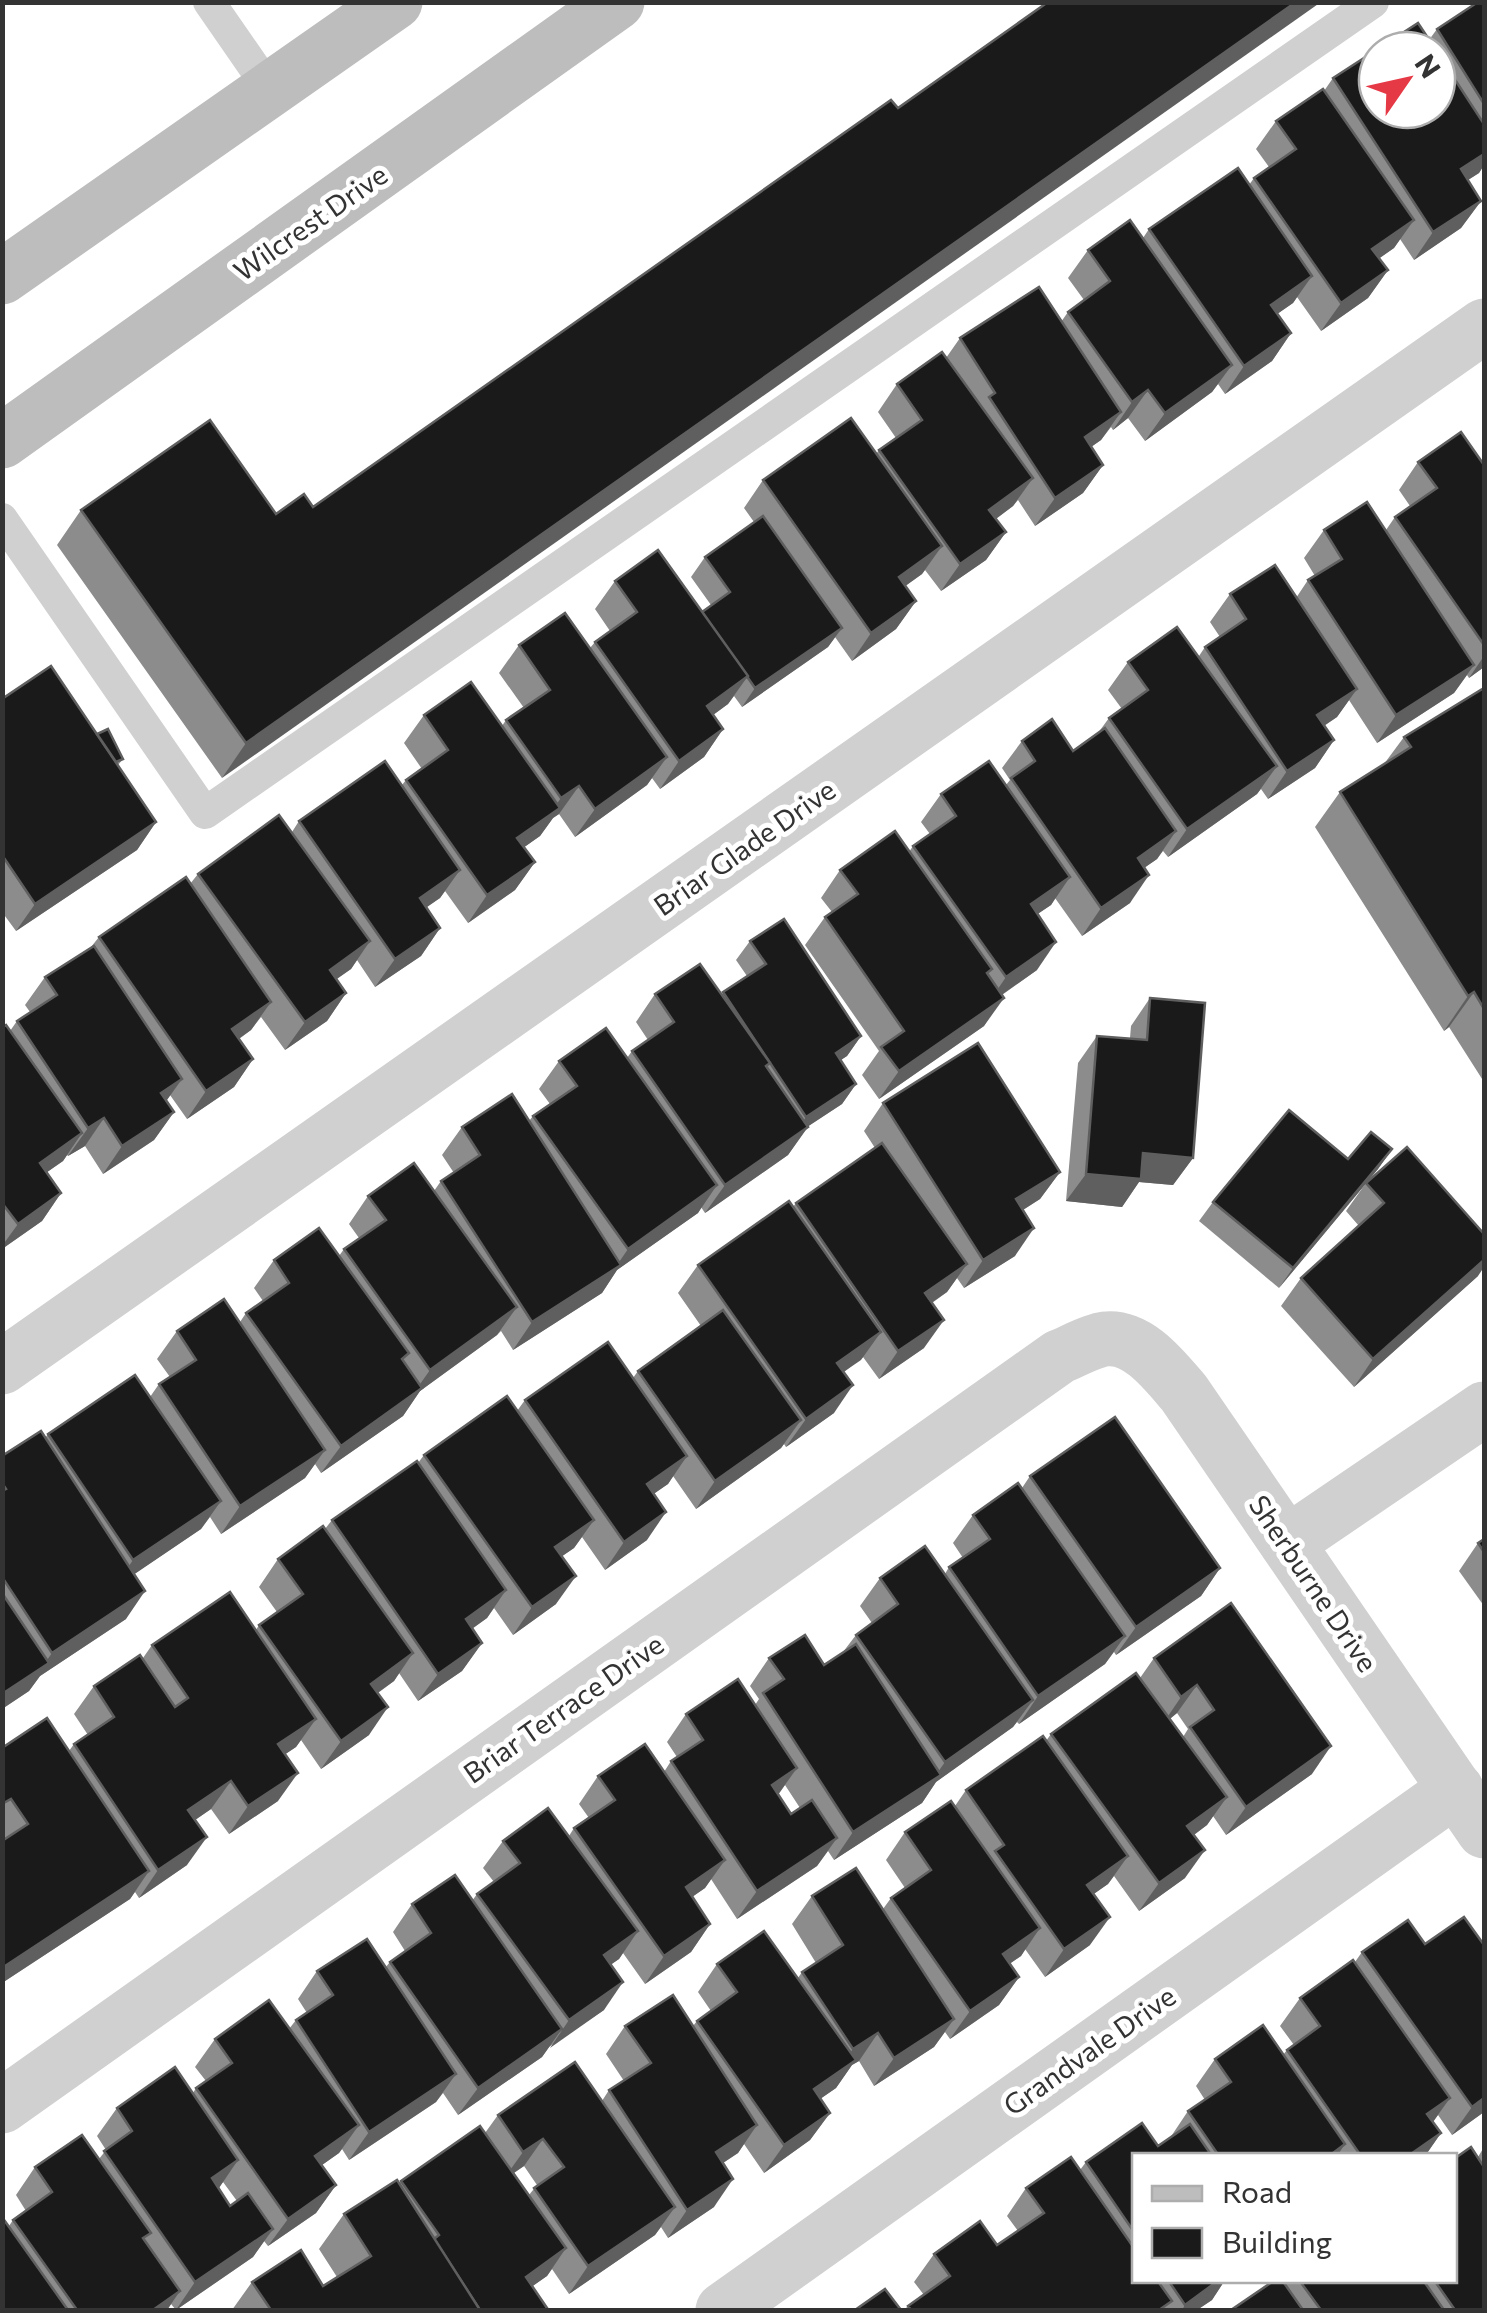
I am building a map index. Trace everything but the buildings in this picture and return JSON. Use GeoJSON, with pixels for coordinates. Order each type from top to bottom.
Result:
{"type":"FeatureCollection","features":[{"type":"Feature","properties":{"kind":"main road"},"geometry":{"type":"LineString","coordinates":[[2,277],[395,2]]}},
{"type":"Feature","properties":{"kind":"main road","name":"Wilcrest Drive"},"geometry":{"type":"LineString","coordinates":[[2,441],[617,2]]}},
{"type":"Feature","properties":{"kind":"street","name":"Briar Glade Drive"},"geometry":{"type":"LineString","coordinates":[[2,1367],[1484,326]]}},
{"type":"Feature","properties":{"kind":"street","name":"Briar Terrace Drive"},"geometry":{"type":"LineString","coordinates":[[2,2106],[1058,1357],[1106,1338],[1134,1345]]}},
{"type":"Feature","properties":{"kind":"street","name":"Sherburne Drive"},"geometry":{"type":"LineString","coordinates":[[1134,1345],[1184,1393],[1470,1810]]}},
{"type":"Feature","properties":{"kind":"street"},"geometry":{"type":"LineString","coordinates":[[1286,1543],[1484,1409]]}},
{"type":"Feature","properties":{"kind":"street","name":"Grandvale Drive"},"geometry":{"type":"LineString","coordinates":[[723,2310],[1470,1810]]}},
{"type":"Feature","properties":{"kind":"lane"},"geometry":{"type":"LineString","coordinates":[[209,2],[270,90]]}},
{"type":"Feature","properties":{"kind":"lane"},"geometry":{"type":"LineString","coordinates":[[2,520],[205,813],[1373,2]]}}]}
